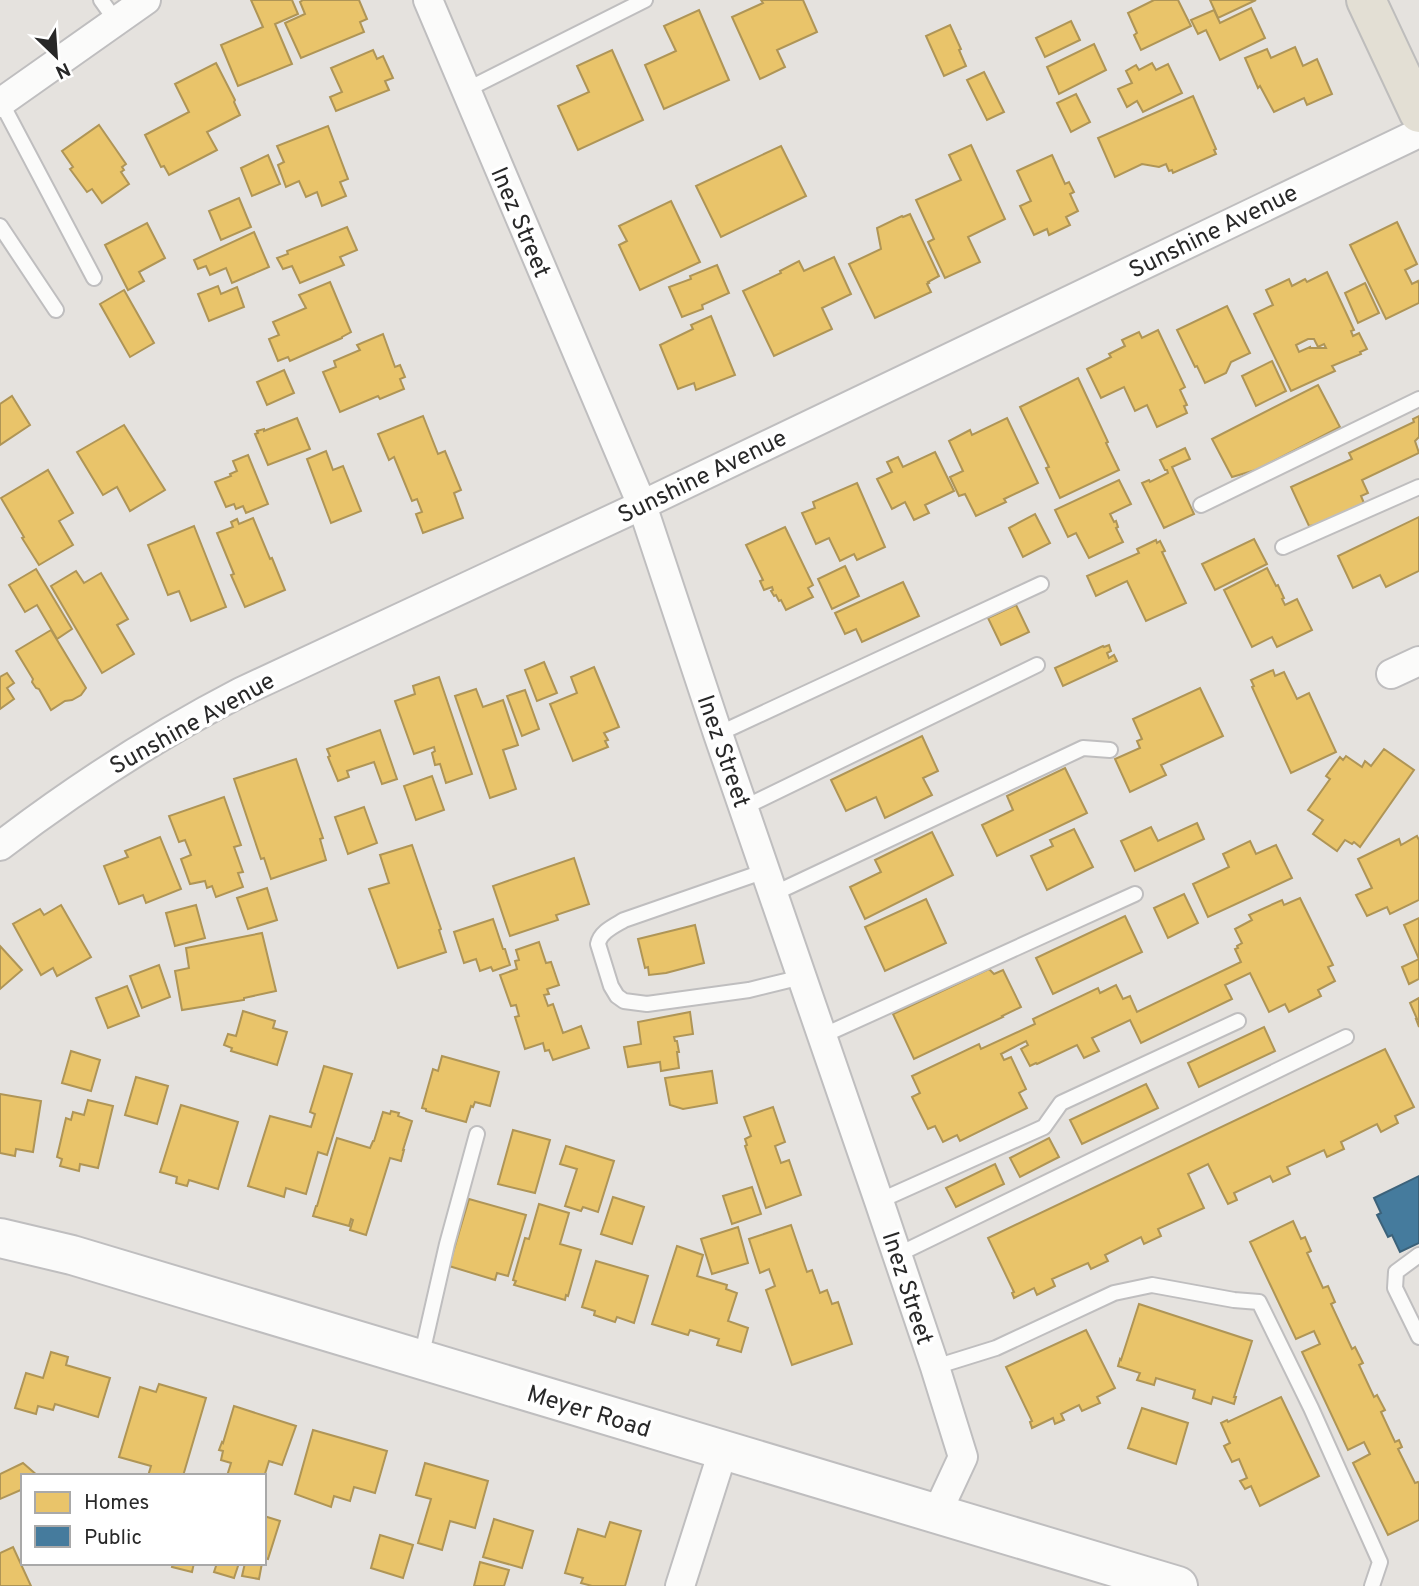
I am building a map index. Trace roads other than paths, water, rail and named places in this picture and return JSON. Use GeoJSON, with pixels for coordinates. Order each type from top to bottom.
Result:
{"type":"FeatureCollection","features":[{"type":"Feature","properties":{"kind":"main road"},"geometry":{"type":"LineString","coordinates":[[1366,0],[1419,113]]}},
{"type":"Feature","properties":{"kind":"main road","name":"Meyer Road"},"geometry":{"type":"LineString","coordinates":[[0,1238],[72,1255],[1178,1586]]}},
{"type":"Feature","properties":{"kind":"street"},"geometry":{"type":"LineString","coordinates":[[1,102],[108,10],[146,0]]}},
{"type":"Feature","properties":{"kind":"street","name":"Inez Street"},"geometry":{"type":"LineString","coordinates":[[428,0],[642,505],[935,1367],[962,1457],[936,1515]]}},
{"type":"Feature","properties":{"kind":"street","name":"Sunshine Avenue"},"geometry":{"type":"LineString","coordinates":[[0,846],[79,789],[148,744],[241,692],[642,505],[1419,133]]}},
{"type":"Feature","properties":{"kind":"street"},"geometry":{"type":"LineString","coordinates":[[1391,674],[1419,661]]}},
{"type":"Feature","properties":{"kind":"street"},"geometry":{"type":"LineString","coordinates":[[680,1586],[723,1451]]}},
{"type":"Feature","properties":{"kind":"lane"},"geometry":{"type":"LineString","coordinates":[[466,90],[645,0]]}},
{"type":"Feature","properties":{"kind":"lane"},"geometry":{"type":"LineString","coordinates":[[1,102],[94,278]]}},
{"type":"Feature","properties":{"kind":"lane"},"geometry":{"type":"LineString","coordinates":[[0,226],[56,310]]}},
{"type":"Feature","properties":{"kind":"lane"},"geometry":{"type":"LineString","coordinates":[[1201,505],[1419,399]]}},
{"type":"Feature","properties":{"kind":"lane"},"geometry":{"type":"LineString","coordinates":[[1283,547],[1419,487]]}},
{"type":"Feature","properties":{"kind":"lane"},"geometry":{"type":"LineString","coordinates":[[718,734],[1041,584]]}},
{"type":"Feature","properties":{"kind":"lane"},"geometry":{"type":"LineString","coordinates":[[743,808],[1037,665]]}},
{"type":"Feature","properties":{"kind":"lane"},"geometry":{"type":"LineString","coordinates":[[802,977],[749,990],[647,1004],[624,1001],[611,986],[598,944],[608,929],[624,920],[769,883],[1083,748],[1110,750]]}},
{"type":"Feature","properties":{"kind":"lane"},"geometry":{"type":"LineString","coordinates":[[822,1036],[1135,894]]}},
{"type":"Feature","properties":{"kind":"lane"},"geometry":{"type":"LineString","coordinates":[[879,1201],[1044,1127],[1061,1103],[1238,1021]]}},
{"type":"Feature","properties":{"kind":"lane"},"geometry":{"type":"LineString","coordinates":[[897,1255],[1346,1037]]}},
{"type":"Feature","properties":{"kind":"lane"},"geometry":{"type":"LineString","coordinates":[[421,1360],[447,1244],[477,1134]]}},
{"type":"Feature","properties":{"kind":"lane"},"geometry":{"type":"LineString","coordinates":[[1419,1255],[1396,1272],[1395,1288],[1419,1337]]}},
{"type":"Feature","properties":{"kind":"lane"},"geometry":{"type":"LineString","coordinates":[[935,1367],[996,1348],[1114,1293],[1126,1290],[1152,1285],[1259,1302],[1311,1408],[1380,1562],[1372,1586]]}}]}
